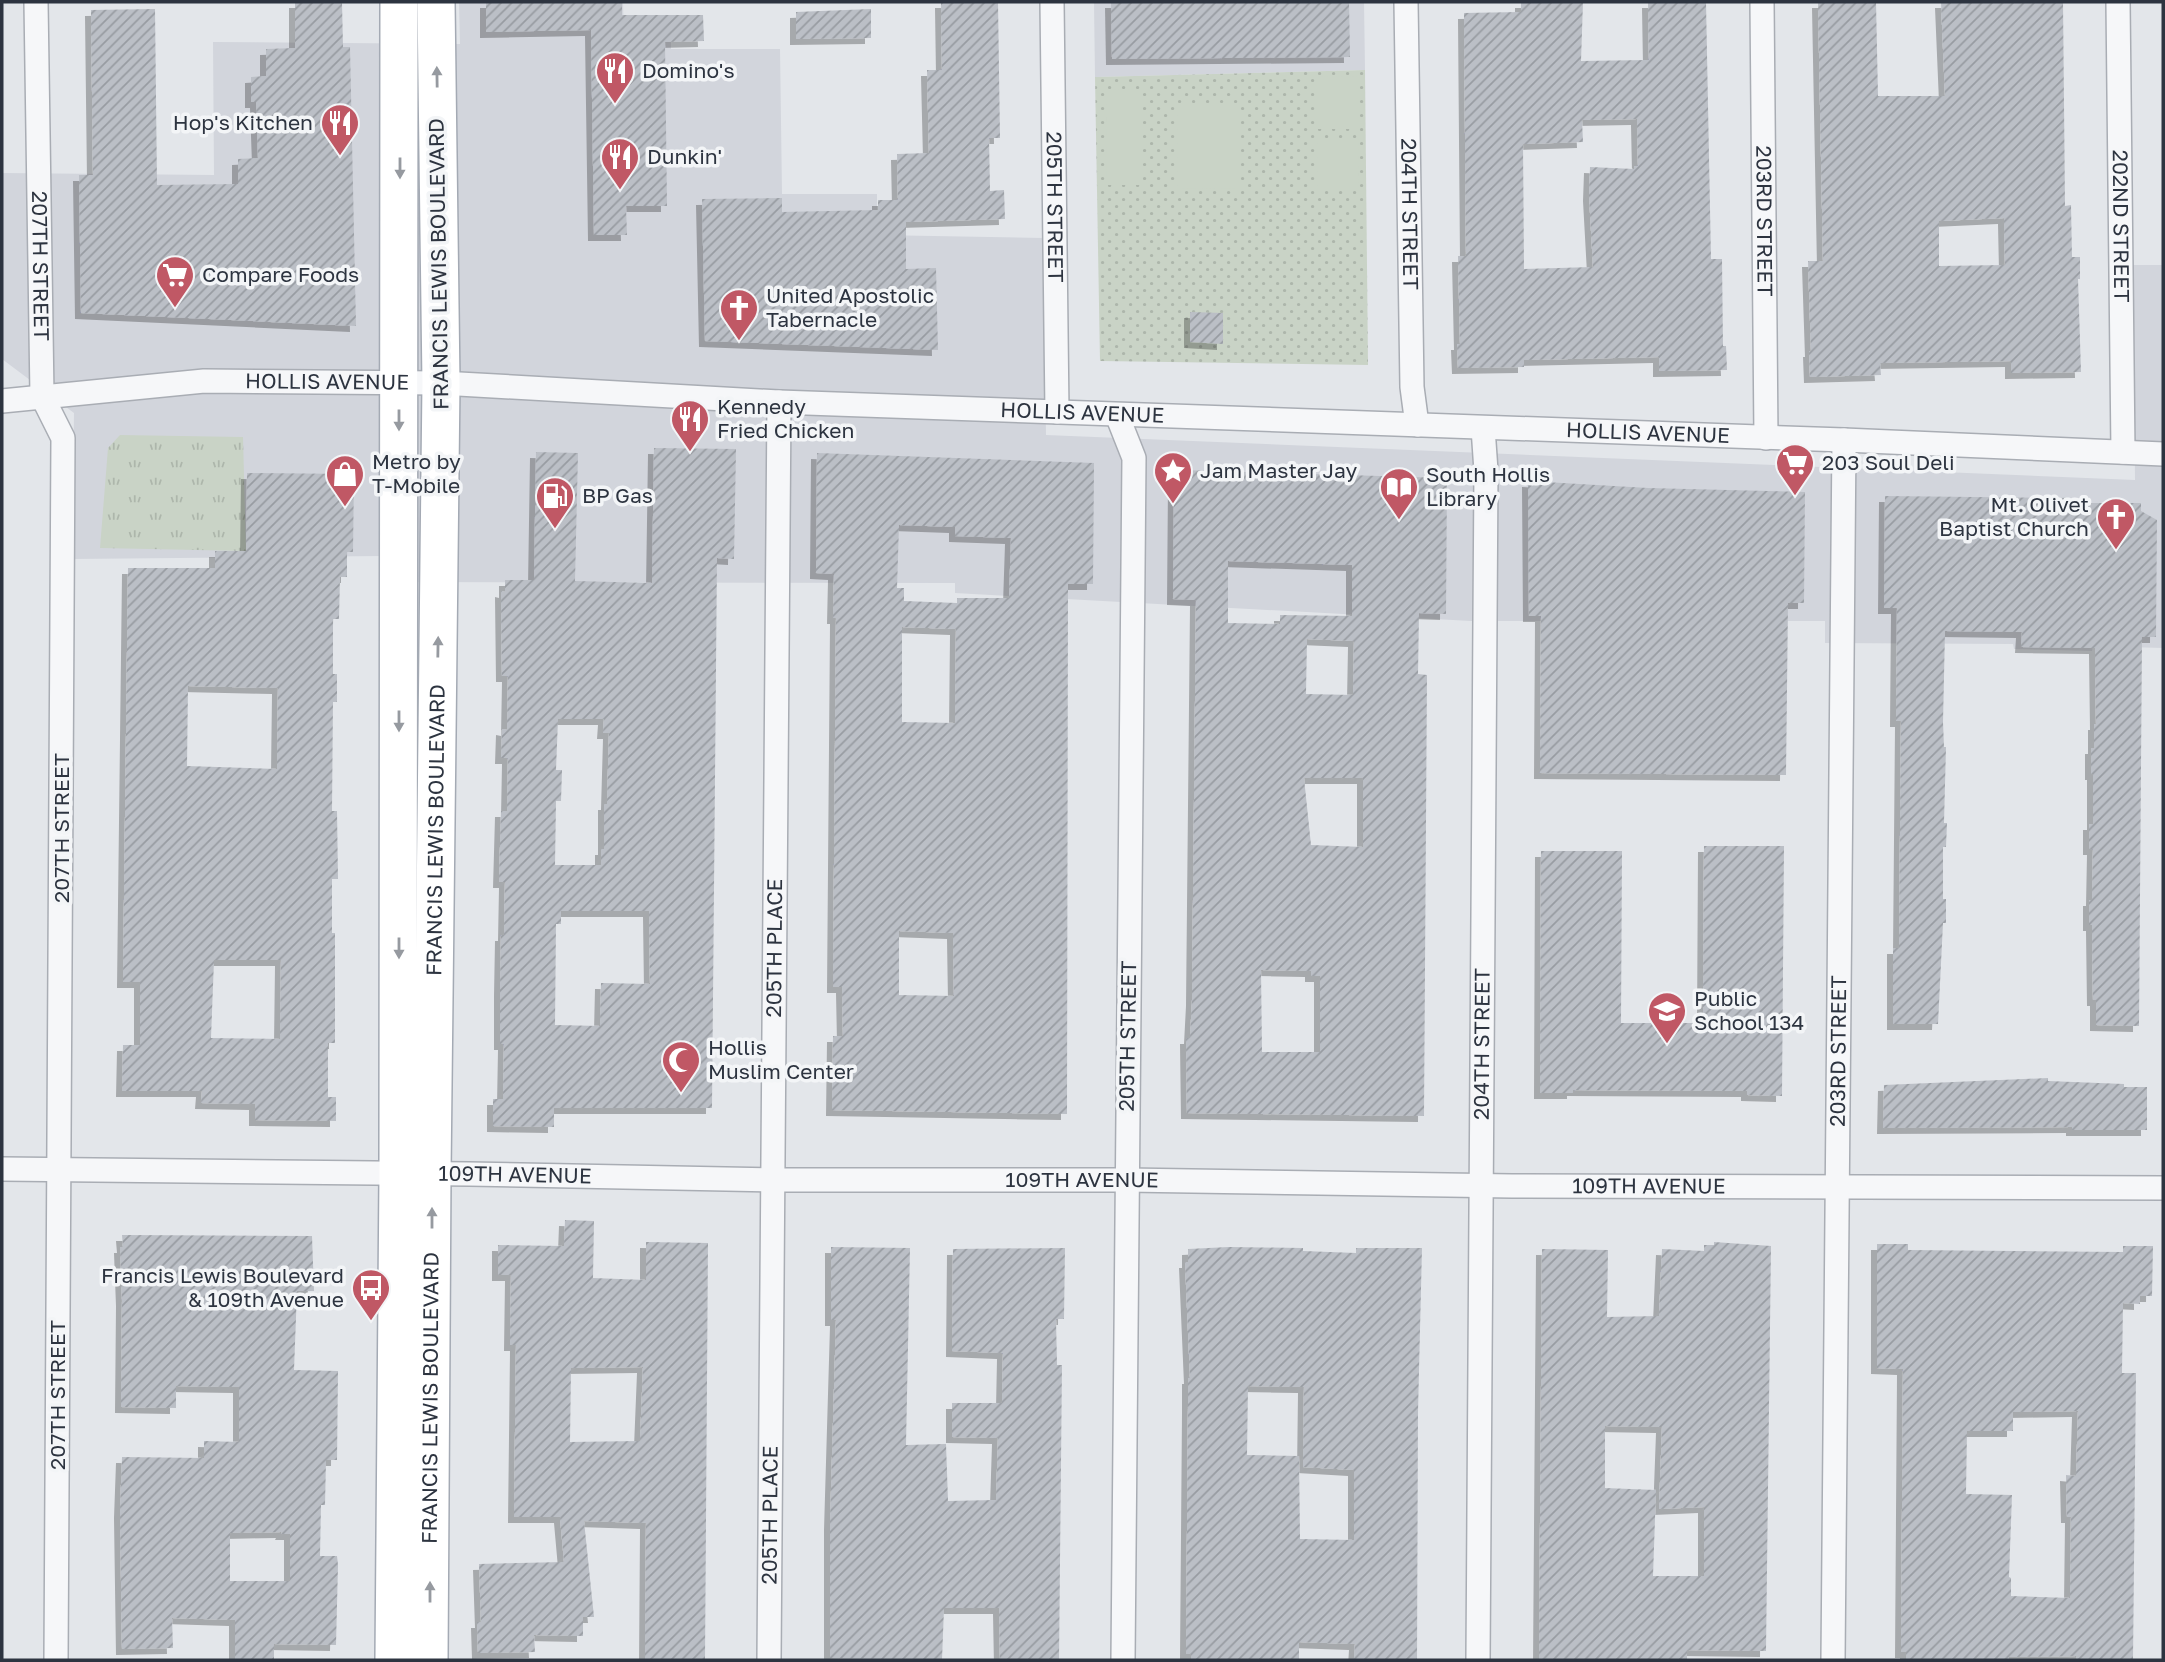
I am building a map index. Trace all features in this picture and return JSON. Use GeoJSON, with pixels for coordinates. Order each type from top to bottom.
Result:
{"type":"FeatureCollection","features":[{"type":"Feature","properties":{"kind":"main road","name":"FRANCIS LEWIS BOULEVARD"},"geometry":{"type":"LineString","coordinates":[[399,2],[400,383],[415,1173],[429,1660]]}},
{"type":"Feature","properties":{"kind":"main road","name":"FRANCIS LEWIS BOULEVARD"},"geometry":{"type":"LineString","coordinates":[[394,1660],[415,1173],[441,383],[436,2]]}},
{"type":"Feature","properties":{"kind":"street","name":"207TH STREET"},"geometry":{"type":"LineString","coordinates":[[36,2],[42,396],[63,438],[56,1660]]}},
{"type":"Feature","properties":{"kind":"street","name":"205TH STREET"},"geometry":{"type":"LineString","coordinates":[[1052,2],[1057,412]]}},
{"type":"Feature","properties":{"kind":"street","name":"204TH STREET"},"geometry":{"type":"LineString","coordinates":[[1406,2],[1412,387],[1417,425]]}},
{"type":"Feature","properties":{"kind":"street","name":"203RD STREET"},"geometry":{"type":"LineString","coordinates":[[1762,2],[1766,438]]}},
{"type":"Feature","properties":{"kind":"street","name":"202ND STREET"},"geometry":{"type":"LineString","coordinates":[[2118,2],[2123,452]]}},
{"type":"Feature","properties":{"kind":"street","name":"HOLLIS AVENUE"},"geometry":{"type":"LineString","coordinates":[[6,395],[42,396],[204,381],[441,383],[779,402],[2163,454]]}},
{"type":"Feature","properties":{"kind":"street","name":"205TH PLACE"},"geometry":{"type":"LineString","coordinates":[[769,1660],[779,402]]}},
{"type":"Feature","properties":{"kind":"street","name":"205TH STREET"},"geometry":{"type":"LineString","coordinates":[[1117,415],[1134,458],[1123,1660]]}},
{"type":"Feature","properties":{"kind":"street","name":"204TH STREET"},"geometry":{"type":"LineString","coordinates":[[1478,1660],[1486,471],[1483,428]]}},
{"type":"Feature","properties":{"kind":"street","name":"203RD STREET"},"geometry":{"type":"LineString","coordinates":[[1833,1660],[1844,440]]}},
{"type":"Feature","properties":{"kind":"street","name":"109TH AVENUE"},"geometry":{"type":"LineString","coordinates":[[2,1169],[772,1180],[2163,1188]]}},
{"type":"Feature","properties":{"kind":"shaded area"},"geometry":{"type":"Polygon","coordinates":[[[459,2],[623,2],[624,40],[671,40],[671,49],[780,49],[782,194],[877,194],[877,235],[1043,238],[1046,435],[2135,480],[2133,265],[2163,265],[2163,648],[2093,646],[2092,651],[2014,649],[2013,644],[1825,643],[1825,621],[1471,621],[955,593],[955,583],[383,582],[381,556],[72,559],[74,413],[2,359],[2,173],[214,175],[213,42],[460,44],[459,2]]]}},
{"type":"Feature","properties":{"kind":"shaded area"},"geometry":{"type":"Polygon","coordinates":[[[1094,2],[1364,2],[1365,70],[1095,77],[1094,2]]]}},
{"type":"Feature","properties":{"kind":"green space"},"geometry":{"type":"Polygon","coordinates":[[[1365,70],[1368,365],[1100,361],[1095,77],[1365,70]]]}},
{"type":"Feature","properties":{"kind":"green space"},"geometry":{"type":"Polygon","coordinates":[[[1358,76],[1358,129],[1317,129],[1317,77],[1358,76]]]}},
{"type":"Feature","properties":{"kind":"green space"},"geometry":{"type":"Polygon","coordinates":[[[1141,89],[1141,185],[1107,185],[1106,90],[1141,89]]]}},
{"type":"Feature","properties":{"kind":"green space"},"geometry":{"type":"Polygon","coordinates":[[[1178,105],[1239,105],[1239,188],[1178,189],[1178,105]]]}},
{"type":"Feature","properties":{"kind":"green space"},"geometry":{"type":"Polygon","coordinates":[[[1318,138],[1358,138],[1359,191],[1318,191],[1318,138]]]}},
{"type":"Feature","properties":{"kind":"green space"},"geometry":{"type":"Polygon","coordinates":[[[120,435],[243,437],[246,551],[100,548],[108,448],[120,435]]]}},
{"type":"Feature","properties":{"kind":"building"},"geometry":{"type":"Polygon","coordinates":[[[295,2],[342,2],[343,47],[350,47],[356,326],[81,313],[79,175],[93,175],[91,10],[155,9],[157,185],[238,184],[238,159],[258,158],[256,102],[251,102],[251,77],[266,76],[266,49],[295,48],[295,2]]]}},
{"type":"Feature","properties":{"kind":"building"},"geometry":{"type":"Polygon","coordinates":[[[486,2],[622,2],[622,15],[703,15],[704,41],[665,42],[667,206],[626,206],[627,235],[594,235],[591,30],[486,32],[486,2]]]}},
{"type":"Feature","properties":{"kind":"building"},"geometry":{"type":"Polygon","coordinates":[[[941,2],[998,2],[1000,138],[989,138],[990,191],[1004,190],[1005,219],[906,222],[906,269],[936,268],[938,350],[705,341],[702,199],[782,198],[782,212],[878,210],[878,200],[898,200],[897,154],[929,153],[927,70],[942,70],[941,2]]]}},
{"type":"Feature","properties":{"kind":"building"},"geometry":{"type":"Polygon","coordinates":[[[1111,2],[1349,2],[1350,57],[1112,59],[1111,2]]]}},
{"type":"Feature","properties":{"kind":"building"},"geometry":{"type":"Polygon","coordinates":[[[1521,2],[1583,2],[1581,61],[1649,60],[1648,2],[1706,2],[1711,259],[1722,259],[1723,346],[1726,346],[1727,370],[1659,371],[1659,357],[1524,360],[1524,367],[1458,368],[1458,256],[1466,256],[1464,13],[1521,12],[1521,2]],[[1637,119],[1582,120],[1583,142],[1523,144],[1524,269],[1593,267],[1590,167],[1634,169],[1634,166],[1638,166],[1637,119]]]}},
{"type":"Feature","properties":{"kind":"building"},"geometry":{"type":"Polygon","coordinates":[[[1818,2],[1876,2],[1878,96],[1945,96],[1941,2],[2063,2],[2065,206],[2071,205],[2072,257],[2080,257],[2078,279],[2081,372],[2011,373],[2011,361],[1880,363],[1881,375],[1810,377],[1808,261],[1823,261],[1818,2]],[[2004,218],[1939,221],[1939,266],[2005,265],[2004,218]]]}},
{"type":"Feature","properties":{"kind":"building"},"geometry":{"type":"Polygon","coordinates":[[[871,9],[871,38],[796,39],[796,12],[871,9]]]}},
{"type":"Feature","properties":{"kind":"building"},"geometry":{"type":"Polygon","coordinates":[[[1190,312],[1223,313],[1223,344],[1190,342],[1190,312]]]}},
{"type":"Feature","properties":{"kind":"building"},"geometry":{"type":"Polygon","coordinates":[[[654,448],[736,449],[734,559],[717,558],[712,1108],[554,1108],[554,1127],[493,1126],[493,1099],[503,1099],[504,1044],[500,1044],[500,990],[505,882],[499,882],[501,811],[507,811],[508,758],[501,758],[502,729],[507,730],[508,676],[502,676],[501,591],[505,592],[505,580],[534,580],[536,452],[578,453],[575,581],[652,583],[654,448]],[[558,719],[556,770],[562,770],[561,801],[556,801],[555,865],[601,865],[601,849],[604,849],[604,804],[607,804],[609,733],[603,733],[604,719],[558,719]],[[561,911],[561,924],[556,924],[555,1025],[600,1026],[601,983],[650,984],[649,911],[561,911]]]}},
{"type":"Feature","properties":{"kind":"building"},"geometry":{"type":"Polygon","coordinates":[[[817,453],[1094,463],[1093,584],[1068,584],[1067,1114],[832,1110],[833,1036],[843,1036],[842,987],[833,987],[836,618],[833,618],[834,574],[816,573],[817,453]],[[899,525],[897,588],[904,588],[904,601],[957,603],[957,598],[1009,598],[1011,538],[955,536],[955,527],[899,525]],[[902,627],[902,722],[955,723],[956,629],[902,627]],[[899,931],[899,995],[954,996],[953,933],[899,931]]]}},
{"type":"Feature","properties":{"kind":"building"},"geometry":{"type":"Polygon","coordinates":[[[1182,470],[1447,478],[1446,614],[1419,613],[1418,674],[1427,675],[1424,1116],[1187,1113],[1186,1038],[1190,1038],[1192,1000],[1196,600],[1173,599],[1174,477],[1182,470]],[[1228,561],[1228,623],[1280,624],[1280,615],[1352,616],[1352,565],[1228,561]],[[1307,639],[1306,694],[1353,695],[1354,641],[1307,639]],[[1304,778],[1311,845],[1363,847],[1363,778],[1304,778]],[[1261,970],[1262,1052],[1320,1052],[1320,976],[1311,976],[1311,971],[1261,970]]]}},
{"type":"Feature","properties":{"kind":"building"},"geometry":{"type":"Polygon","coordinates":[[[247,473],[354,474],[353,552],[347,552],[347,577],[340,577],[339,619],[333,619],[333,674],[337,674],[337,702],[333,702],[332,811],[337,811],[338,879],[332,879],[335,1043],[328,1043],[328,1097],[336,1097],[336,1121],[255,1120],[255,1104],[201,1103],[202,1091],[122,1091],[123,1045],[140,1045],[140,982],[123,982],[128,568],[215,568],[215,551],[246,551],[247,473]],[[188,686],[187,766],[277,769],[278,688],[188,686]],[[214,960],[211,1038],[280,1039],[281,960],[214,960]]]}},
{"type":"Feature","properties":{"kind":"building"},"geometry":{"type":"Polygon","coordinates":[[[1528,481],[1648,488],[1805,492],[1804,603],[1788,603],[1786,775],[1540,773],[1541,616],[1529,616],[1528,481]]]}},
{"type":"Feature","properties":{"kind":"building"},"geometry":{"type":"Polygon","coordinates":[[[1885,496],[2077,498],[2077,503],[2141,503],[2141,511],[2157,520],[2156,637],[2142,637],[2139,1026],[2096,1025],[2096,1000],[2093,1000],[2089,900],[2092,900],[2093,849],[2089,849],[2089,824],[2093,824],[2091,748],[2094,748],[2096,724],[2095,648],[2021,647],[2022,632],[1945,631],[1944,823],[1947,823],[1946,847],[1943,847],[1943,899],[1946,899],[1946,923],[1943,923],[1938,1024],[1893,1024],[1893,948],[1899,948],[1901,721],[1896,721],[1897,608],[1884,608],[1885,496]]]}},
{"type":"Feature","properties":{"kind":"building"},"geometry":{"type":"Polygon","coordinates":[[[1704,846],[1784,846],[1782,1096],[1747,1095],[1747,1091],[1573,1090],[1573,1093],[1540,1093],[1541,851],[1622,851],[1621,1023],[1703,1023],[1704,846]]]}},
{"type":"Feature","properties":{"kind":"building"},"geometry":{"type":"Polygon","coordinates":[[[2048,1078],[2048,1081],[2147,1087],[2147,1130],[2072,1130],[2072,1127],[1883,1128],[1884,1085],[2048,1078]]]}},
{"type":"Feature","properties":{"kind":"building"},"geometry":{"type":"Polygon","coordinates":[[[565,1220],[594,1221],[593,1278],[646,1280],[646,1242],[708,1243],[705,1660],[645,1660],[646,1523],[584,1521],[594,1617],[583,1617],[583,1636],[534,1635],[535,1652],[478,1653],[477,1622],[481,1622],[479,1564],[564,1562],[560,1517],[514,1517],[516,1345],[510,1345],[511,1275],[498,1275],[498,1245],[564,1246],[565,1220]],[[643,1367],[571,1368],[570,1442],[640,1441],[643,1367]]]}},
{"type":"Feature","properties":{"kind":"building"},"geometry":{"type":"Polygon","coordinates":[[[122,1235],[312,1236],[314,1291],[297,1291],[294,1370],[338,1371],[337,1460],[326,1460],[325,1505],[321,1505],[320,1556],[337,1556],[336,1645],[274,1644],[274,1660],[235,1660],[235,1620],[172,1618],[173,1648],[122,1649],[122,1457],[204,1458],[204,1441],[239,1442],[239,1387],[176,1386],[176,1408],[121,1407],[120,1247],[123,1247],[122,1235]],[[282,1532],[230,1533],[230,1581],[290,1581],[290,1534],[281,1534],[282,1532]]]}},
{"type":"Feature","properties":{"kind":"building"},"geometry":{"type":"Polygon","coordinates":[[[1714,1242],[1771,1246],[1766,1651],[1687,1650],[1687,1660],[1539,1660],[1542,1249],[1608,1250],[1607,1317],[1659,1316],[1662,1249],[1704,1251],[1704,1245],[1714,1245],[1714,1242]],[[1605,1426],[1605,1488],[1656,1490],[1653,1576],[1704,1576],[1704,1507],[1659,1509],[1662,1427],[1605,1426]]]}},
{"type":"Feature","properties":{"kind":"building"},"geometry":{"type":"Polygon","coordinates":[[[1877,1244],[1908,1244],[1908,1250],[2123,1252],[2123,1246],[2153,1246],[2152,1296],[2140,1296],[2140,1304],[2123,1303],[2122,1373],[2136,1373],[2133,1660],[2076,1660],[2077,1656],[2009,1657],[2009,1660],[1906,1660],[1906,1652],[1901,1652],[1903,1369],[1877,1368],[1877,1244]],[[2078,1411],[2013,1412],[2013,1431],[1967,1431],[1966,1494],[2012,1495],[2009,1577],[2011,1596],[2070,1598],[2071,1517],[2067,1517],[2066,1475],[2076,1476],[2078,1411]]]}},
{"type":"Feature","properties":{"kind":"building"},"geometry":{"type":"Polygon","coordinates":[[[831,1247],[910,1248],[906,1445],[946,1444],[948,1501],[996,1500],[998,1438],[952,1437],[952,1403],[1002,1403],[1003,1353],[952,1351],[953,1249],[1065,1248],[1064,1319],[1056,1319],[1057,1365],[1062,1365],[1059,1660],[1000,1660],[999,1608],[944,1608],[942,1660],[830,1658],[830,1524],[836,1320],[831,1320],[831,1247]]]}},
{"type":"Feature","properties":{"kind":"building"},"geometry":{"type":"Polygon","coordinates":[[[1303,1248],[1303,1251],[1356,1253],[1356,1248],[1422,1248],[1417,1660],[1354,1660],[1355,1644],[1299,1642],[1299,1660],[1191,1660],[1191,1654],[1186,1654],[1190,1378],[1185,1262],[1188,1262],[1188,1249],[1303,1248]],[[1248,1386],[1247,1455],[1299,1456],[1300,1539],[1354,1540],[1354,1470],[1303,1467],[1304,1387],[1248,1386]]]}},
{"type":"Feature","properties":{"kind":"place","name":"Domino's"},"geometry":{"type":"Point","coordinates":[615,105]}},
{"type":"Feature","properties":{"kind":"place","name":"Hop's Kitchen"},"geometry":{"type":"Point","coordinates":[340,157]}},
{"type":"Feature","properties":{"kind":"place","name":"Dunkin'"},"geometry":{"type":"Point","coordinates":[620,191]}},
{"type":"Feature","properties":{"kind":"place","name":"Compare Foods"},"geometry":{"type":"Point","coordinates":[175,309]}},
{"type":"Feature","properties":{"kind":"place","name":"United Apostolic Tabernacle"},"geometry":{"type":"Point","coordinates":[739,342]}},
{"type":"Feature","properties":{"kind":"place","name":"Kennedy Fried Chicken"},"geometry":{"type":"Point","coordinates":[690,453]}},
{"type":"Feature","properties":{"kind":"place","name":"203 Soul Deli"},"geometry":{"type":"Point","coordinates":[1795,497]}},
{"type":"Feature","properties":{"kind":"place","name":"Jam Master Jay"},"geometry":{"type":"Point","coordinates":[1173,505]}},
{"type":"Feature","properties":{"kind":"place","name":"Metro by T-Mobile"},"geometry":{"type":"Point","coordinates":[345,508]}},
{"type":"Feature","properties":{"kind":"place","name":"South Hollis Library"},"geometry":{"type":"Point","coordinates":[1399,521]}},
{"type":"Feature","properties":{"kind":"place","name":"BP Gas"},"geometry":{"type":"Point","coordinates":[555,530]}},
{"type":"Feature","properties":{"kind":"place","name":"Mt. Olivet Baptist Church"},"geometry":{"type":"Point","coordinates":[2116,551]}},
{"type":"Feature","properties":{"kind":"place","name":"Public School 134"},"geometry":{"type":"Point","coordinates":[1667,1045]}},
{"type":"Feature","properties":{"kind":"place","name":"Hollis Muslim Center"},"geometry":{"type":"Point","coordinates":[681,1094]}},
{"type":"Feature","properties":{"kind":"place","name":"Francis Lewis Boulevard & 109th Avenue"},"geometry":{"type":"Point","coordinates":[371,1322]}}]}
